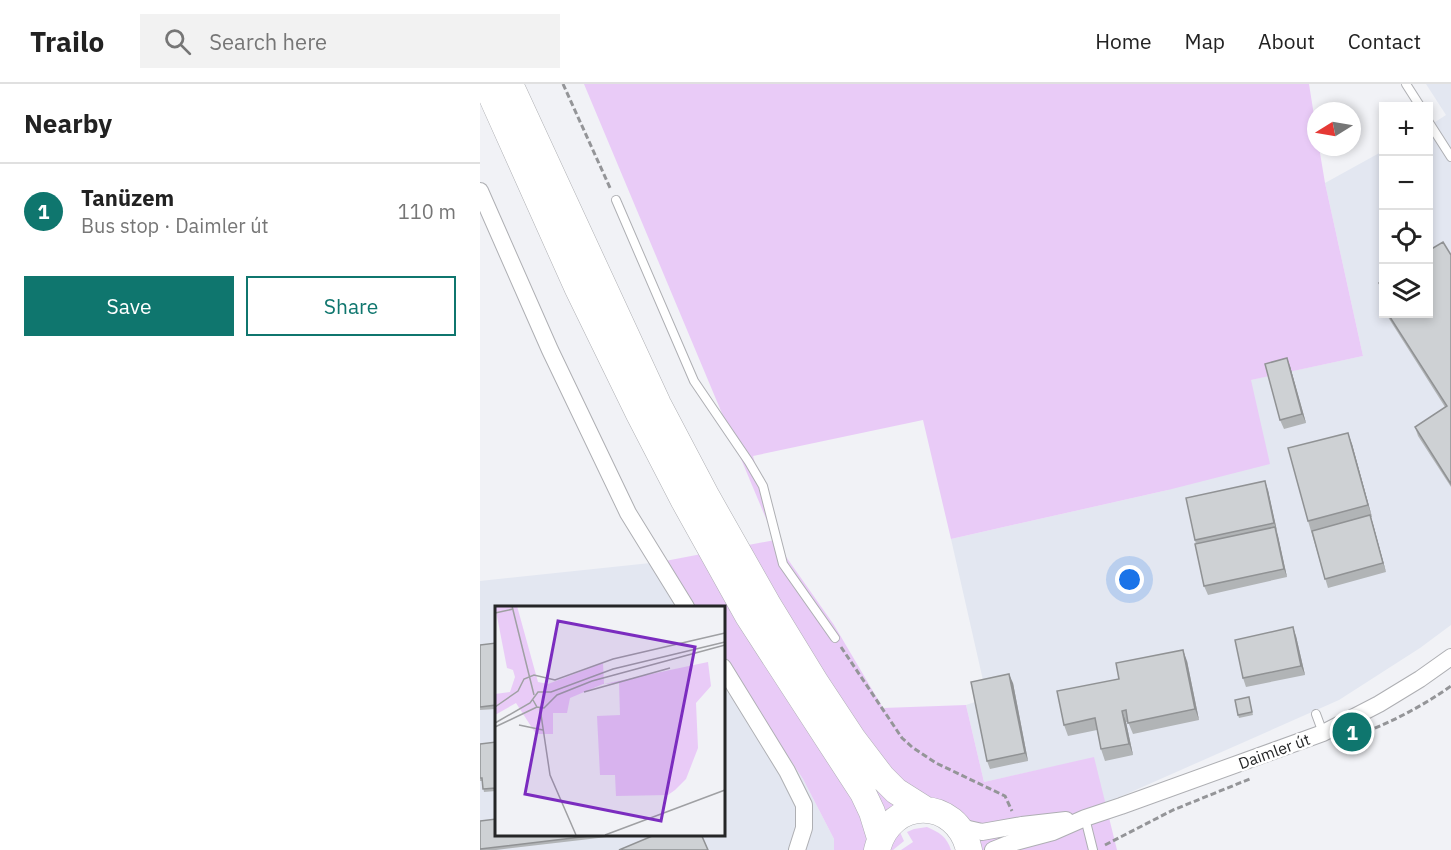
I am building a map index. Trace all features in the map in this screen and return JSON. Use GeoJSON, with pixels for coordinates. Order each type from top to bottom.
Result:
{"type":"FeatureCollection","features":[{"type":"Feature","properties":{"kind":"main road"},"geometry":{"type":"LineString","coordinates":[[486,84],[577,287],[639,414],[748,616],[863,794],[872,812],[878,844]]}},
{"type":"Feature","properties":{"kind":"main road"},"geometry":{"type":"LineString","coordinates":[[510,84],[658,404],[767,603],[853,739],[882,777],[896,791],[926,810]]}},
{"type":"Feature","properties":{"kind":"main road"},"geometry":{"type":"LineString","coordinates":[[878,844],[889,825],[902,815],[918,810],[939,812],[950,818],[964,839]]}},
{"type":"Feature","properties":{"kind":"street"},"geometry":{"type":"LineString","coordinates":[[480,191],[550,350],[628,513],[685,606]]}},
{"type":"Feature","properties":{"kind":"street","name":"Daimler út"},"geometry":{"type":"LineString","coordinates":[[993,850],[1053,832],[1085,818],[1323,733],[1379,704],[1451,657]]}},
{"type":"Feature","properties":{"kind":"street"},"geometry":{"type":"LineString","coordinates":[[724,669],[787,771],[804,805],[804,828],[797,850]]}},
{"type":"Feature","properties":{"kind":"street","name":"Daimler út"},"geometry":{"type":"LineString","coordinates":[[964,839],[982,832],[1085,818]]}},
{"type":"Feature","properties":{"kind":"lane"},"geometry":{"type":"LineString","coordinates":[[1406,84],[1417,102]]}},
{"type":"Feature","properties":{"kind":"lane"},"geometry":{"type":"LineString","coordinates":[[1433,129],[1451,157]]}},
{"type":"Feature","properties":{"kind":"lane"},"geometry":{"type":"LineString","coordinates":[[616,200],[694,381],[763,486],[783,564],[835,638]]}},
{"type":"Feature","properties":{"kind":"lane"},"geometry":{"type":"LineString","coordinates":[[1316,714],[1323,733]]}},
{"type":"Feature","properties":{"kind":"lane"},"geometry":{"type":"LineString","coordinates":[[1085,818],[1093,850]]}},
{"type":"Feature","properties":{"kind":"path"},"geometry":{"type":"LineString","coordinates":[[563,84],[616,200]]}},
{"type":"Feature","properties":{"kind":"path"},"geometry":{"type":"LineString","coordinates":[[835,638],[902,738],[936,763],[1005,796],[1014,816]]}},
{"type":"Feature","properties":{"kind":"shaded area"},"geometry":{"type":"Polygon","coordinates":[[[584,84],[1309,84],[1312,102],[1307,102],[1307,156],[1320,156],[1363,356],[1251,380],[1270,464],[1168,490],[951,539],[923,420],[753,456],[774,538],[584,84]]]}},
{"type":"Feature","properties":{"kind":"shaded area"},"geometry":{"type":"Polygon","coordinates":[[[1426,84],[1451,84],[1451,625],[1420,648],[1339,700],[1104,804],[1093,758],[984,782],[966,705],[987,698],[951,539],[1168,490],[1250,380],[1363,356],[1325,183],[1379,153],[1379,318],[1433,318],[1433,123],[1446,115],[1426,84]]]}},
{"type":"Feature","properties":{"kind":"shaded area"},"geometry":{"type":"Polygon","coordinates":[[[775,540],[834,625],[883,708],[966,705],[984,782],[1094,757],[1117,850],[956,850],[949,833],[934,823],[916,822],[899,830],[904,841],[893,850],[834,850],[834,839],[803,779],[724,660],[724,606],[688,606],[660,562],[775,540]]]}},
{"type":"Feature","properties":{"kind":"shaded area"},"geometry":{"type":"Polygon","coordinates":[[[660,562],[688,606],[495,606],[495,835],[724,835],[724,660],[803,779],[834,839],[834,850],[480,850],[480,581],[660,562]]]}},
{"type":"Feature","properties":{"kind":"shaded area"},"geometry":{"type":"Polygon","coordinates":[[[927,827],[942,835],[951,850],[901,850],[913,842],[907,832],[927,827]]]}},
{"type":"Feature","properties":{"kind":"building"},"geometry":{"type":"Polygon","coordinates":[[[1443,242],[1451,255],[1451,484],[1415,427],[1447,406],[1391,318],[1433,318],[1433,248],[1443,242]]]}},
{"type":"Feature","properties":{"kind":"building"},"geometry":{"type":"Polygon","coordinates":[[[1287,358],[1302,414],[1280,420],[1265,364],[1287,358]]]}},
{"type":"Feature","properties":{"kind":"building"},"geometry":{"type":"Polygon","coordinates":[[[1348,433],[1368,505],[1308,521],[1288,448],[1348,433]]]}},
{"type":"Feature","properties":{"kind":"building"},"geometry":{"type":"Polygon","coordinates":[[[1265,481],[1274,523],[1195,540],[1186,498],[1265,481]]]}},
{"type":"Feature","properties":{"kind":"building"},"geometry":{"type":"Polygon","coordinates":[[[1370,515],[1383,563],[1325,579],[1312,531],[1370,515]]]}},
{"type":"Feature","properties":{"kind":"building"},"geometry":{"type":"Polygon","coordinates":[[[1275,527],[1284,569],[1204,586],[1195,544],[1275,527]]]}},
{"type":"Feature","properties":{"kind":"building"},"geometry":{"type":"Polygon","coordinates":[[[1293,627],[1301,666],[1243,678],[1235,640],[1293,627]]]}},
{"type":"Feature","properties":{"kind":"building"},"geometry":{"type":"Polygon","coordinates":[[[495,643],[495,705],[480,707],[480,645],[495,643]]]}},
{"type":"Feature","properties":{"kind":"building"},"geometry":{"type":"Polygon","coordinates":[[[1183,650],[1195,709],[1128,723],[1126,710],[1122,711],[1129,744],[1101,749],[1095,718],[1064,725],[1057,691],[1119,679],[1116,663],[1183,650]]]}},
{"type":"Feature","properties":{"kind":"building"},"geometry":{"type":"Polygon","coordinates":[[[1009,674],[1025,753],[987,761],[971,682],[1009,674]]]}},
{"type":"Feature","properties":{"kind":"building"},"geometry":{"type":"Polygon","coordinates":[[[1249,697],[1252,712],[1238,715],[1235,700],[1249,697]]]}},
{"type":"Feature","properties":{"kind":"building"},"geometry":{"type":"Polygon","coordinates":[[[495,742],[495,788],[483,789],[482,778],[480,778],[480,744],[495,742]]]}},
{"type":"Feature","properties":{"kind":"building"},"geometry":{"type":"Polygon","coordinates":[[[495,819],[495,835],[598,835],[480,849],[480,821],[495,819]]]}},
{"type":"Feature","properties":{"kind":"building"},"geometry":{"type":"Polygon","coordinates":[[[655,835],[701,835],[708,850],[619,850],[655,835]]]}},
{"type":"Feature","properties":{"kind":"place","name":"Tanüzem"},"geometry":{"type":"Point","coordinates":[1352,732]}}]}
